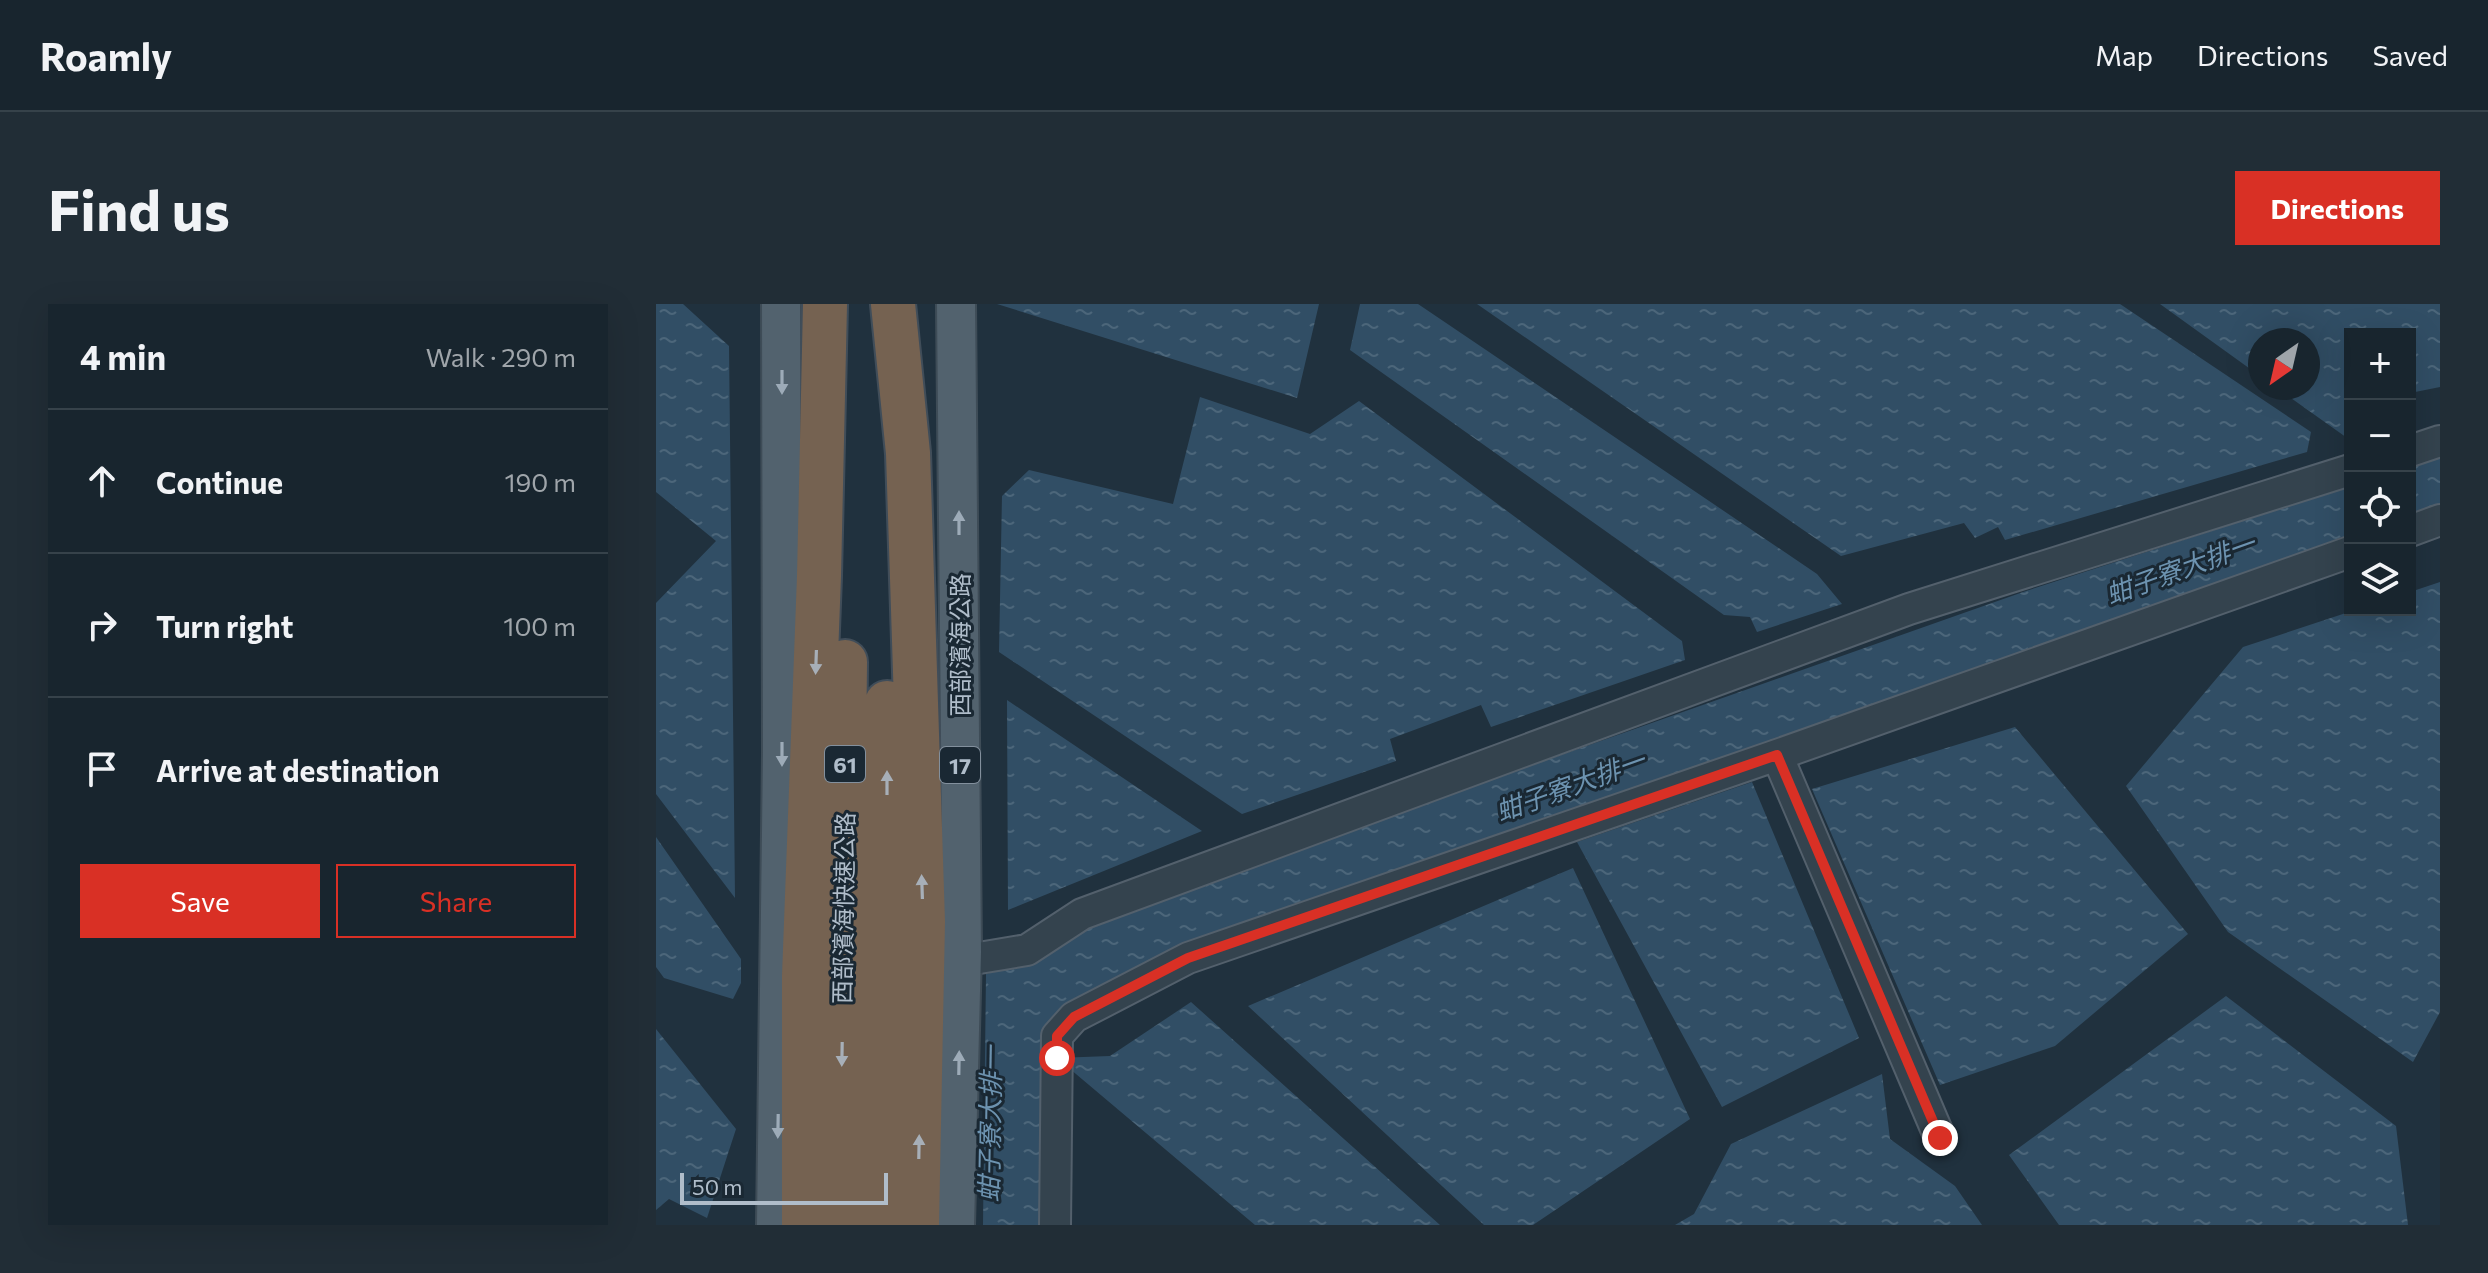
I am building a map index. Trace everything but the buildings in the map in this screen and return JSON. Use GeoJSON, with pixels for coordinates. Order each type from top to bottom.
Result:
{"type":"FeatureCollection","features":[{"type":"Feature","properties":{"kind":"highway"},"geometry":{"type":"LineString","coordinates":[[804,1225],[804,976],[819,592],[825,304]]}},
{"type":"Feature","properties":{"kind":"highway","name":"西部濱海快速公路"},"geometry":{"type":"LineString","coordinates":[[836,304],[846,471],[839,1225]]}},
{"type":"Feature","properties":{"kind":"highway","name":"西部濱海快速公路"},"geometry":{"type":"LineString","coordinates":[[882,1225],[888,502],[883,304]]}},
{"type":"Feature","properties":{"kind":"highway"},"geometry":{"type":"LineString","coordinates":[[893,304],[908,453],[923,906],[917,1225]]}},
{"type":"Feature","properties":{"kind":"main road"},"geometry":{"type":"LineString","coordinates":[[776,1225],[782,770],[781,304]]}},
{"type":"Feature","properties":{"kind":"main road","name":"西部濱海公路"},"geometry":{"type":"LineString","coordinates":[[955,1225],[961,961],[956,304]]}},
{"type":"Feature","properties":{"kind":"lane"},"geometry":{"type":"LineString","coordinates":[[2416,449],[2440,441]]}},
{"type":"Feature","properties":{"kind":"lane"},"geometry":{"type":"LineString","coordinates":[[961,961],[1027,950],[1082,914],[1909,609],[2344,472]]}},
{"type":"Feature","properties":{"kind":"lane"},"geometry":{"type":"LineString","coordinates":[[2416,529],[2440,520]]}},
{"type":"Feature","properties":{"kind":"lane"},"geometry":{"type":"LineString","coordinates":[[1055,1225],[1057,1036],[1074,1017],[1188,958],[1777,755],[2344,554]]}},
{"type":"Feature","properties":{"kind":"lane"},"geometry":{"type":"LineString","coordinates":[[1777,755],[1940,1138]]}},
{"type":"Feature","properties":{"kind":"water"},"geometry":{"type":"Polygon","coordinates":[[[656,304],[683,304],[729,346],[735,898],[656,794],[656,603],[716,541],[656,492],[656,304]]]}},
{"type":"Feature","properties":{"kind":"water"},"geometry":{"type":"Polygon","coordinates":[[[997,304],[1319,304],[1297,398],[997,304]]]}},
{"type":"Feature","properties":{"kind":"water"},"geometry":{"type":"Polygon","coordinates":[[[1360,304],[1418,304],[1817,574],[1842,604],[1757,632],[1750,617],[1724,615],[1350,350],[1360,304]]]}},
{"type":"Feature","properties":{"kind":"water"},"geometry":{"type":"Polygon","coordinates":[[[1477,304],[2120,304],[2248,390],[2248,400],[2263,400],[2311,432],[2307,452],[2005,540],[1998,527],[1975,538],[1964,523],[1841,556],[1477,304]]]}},
{"type":"Feature","properties":{"kind":"water"},"geometry":{"type":"Polygon","coordinates":[[[2160,304],[2440,304],[2440,387],[2416,392],[2416,328],[2344,328],[2344,436],[2294,400],[2320,400],[2320,328],[2248,328],[2248,367],[2160,304]]]}},
{"type":"Feature","properties":{"kind":"water"},"geometry":{"type":"Polygon","coordinates":[[[1200,397],[1310,434],[1359,401],[1682,641],[1685,660],[1491,727],[1481,705],[1390,739],[1396,761],[1242,814],[999,652],[1002,496],[1029,470],[1173,504],[1200,397]]]}},
{"type":"Feature","properties":{"kind":"water"},"geometry":{"type":"Polygon","coordinates":[[[2440,456],[2440,524],[2416,532],[2416,472],[2416,464],[2440,456]]]}},
{"type":"Feature","properties":{"kind":"water","name":"蚶子寮大排一"},"geometry":{"type":"Polygon","coordinates":[[[2344,488],[2344,556],[1149,967],[1051,1029],[1049,1225],[983,1225],[986,974],[1026,964],[1084,931],[1232,871],[2026,591],[2344,488]]]}},
{"type":"Feature","properties":{"kind":"water"},"geometry":{"type":"Polygon","coordinates":[[[2440,582],[2440,1012],[2413,1062],[2228,932],[2126,786],[2243,647],[2344,614],[2416,616],[2416,590],[2440,582]]]}},
{"type":"Feature","properties":{"kind":"water"},"geometry":{"type":"Polygon","coordinates":[[[1007,700],[1202,831],[1008,910],[1007,700]]]}},
{"type":"Feature","properties":{"kind":"water"},"geometry":{"type":"Polygon","coordinates":[[[2015,727],[2188,934],[2055,1046],[1940,1085],[1812,789],[2015,727]]]}},
{"type":"Feature","properties":{"kind":"water"},"geometry":{"type":"Polygon","coordinates":[[[1752,782],[1859,1038],[1722,1107],[1577,842],[1752,782]]]}},
{"type":"Feature","properties":{"kind":"water"},"geometry":{"type":"Polygon","coordinates":[[[656,837],[741,959],[741,983],[733,999],[664,978],[656,967],[656,837]]]}},
{"type":"Feature","properties":{"kind":"water"},"geometry":{"type":"Polygon","coordinates":[[[1573,868],[1690,1119],[1533,1225],[1484,1225],[1248,1006],[1573,868]]]}},
{"type":"Feature","properties":{"kind":"water"},"geometry":{"type":"Polygon","coordinates":[[[2226,996],[2396,1126],[2408,1225],[2059,1225],[2009,1155],[2226,996]]]}},
{"type":"Feature","properties":{"kind":"water"},"geometry":{"type":"Polygon","coordinates":[[[1191,1002],[1440,1225],[1255,1225],[1057,1058],[1110,1056],[1191,1002]]]}},
{"type":"Feature","properties":{"kind":"water"},"geometry":{"type":"Polygon","coordinates":[[[656,1029],[736,1129],[707,1218],[669,1199],[656,1210],[656,1029]]]}},
{"type":"Feature","properties":{"kind":"water"},"geometry":{"type":"Polygon","coordinates":[[[1882,1074],[1890,1139],[1955,1186],[1982,1225],[1675,1225],[1694,1214],[1731,1144],[1882,1074]]]}},
{"type":"Feature","properties":{"kind":"route"},"geometry":{"type":"LineString","coordinates":[[1057,1058],[1057,1036],[1074,1017],[1188,958],[1777,755],[1940,1138]]}}]}
